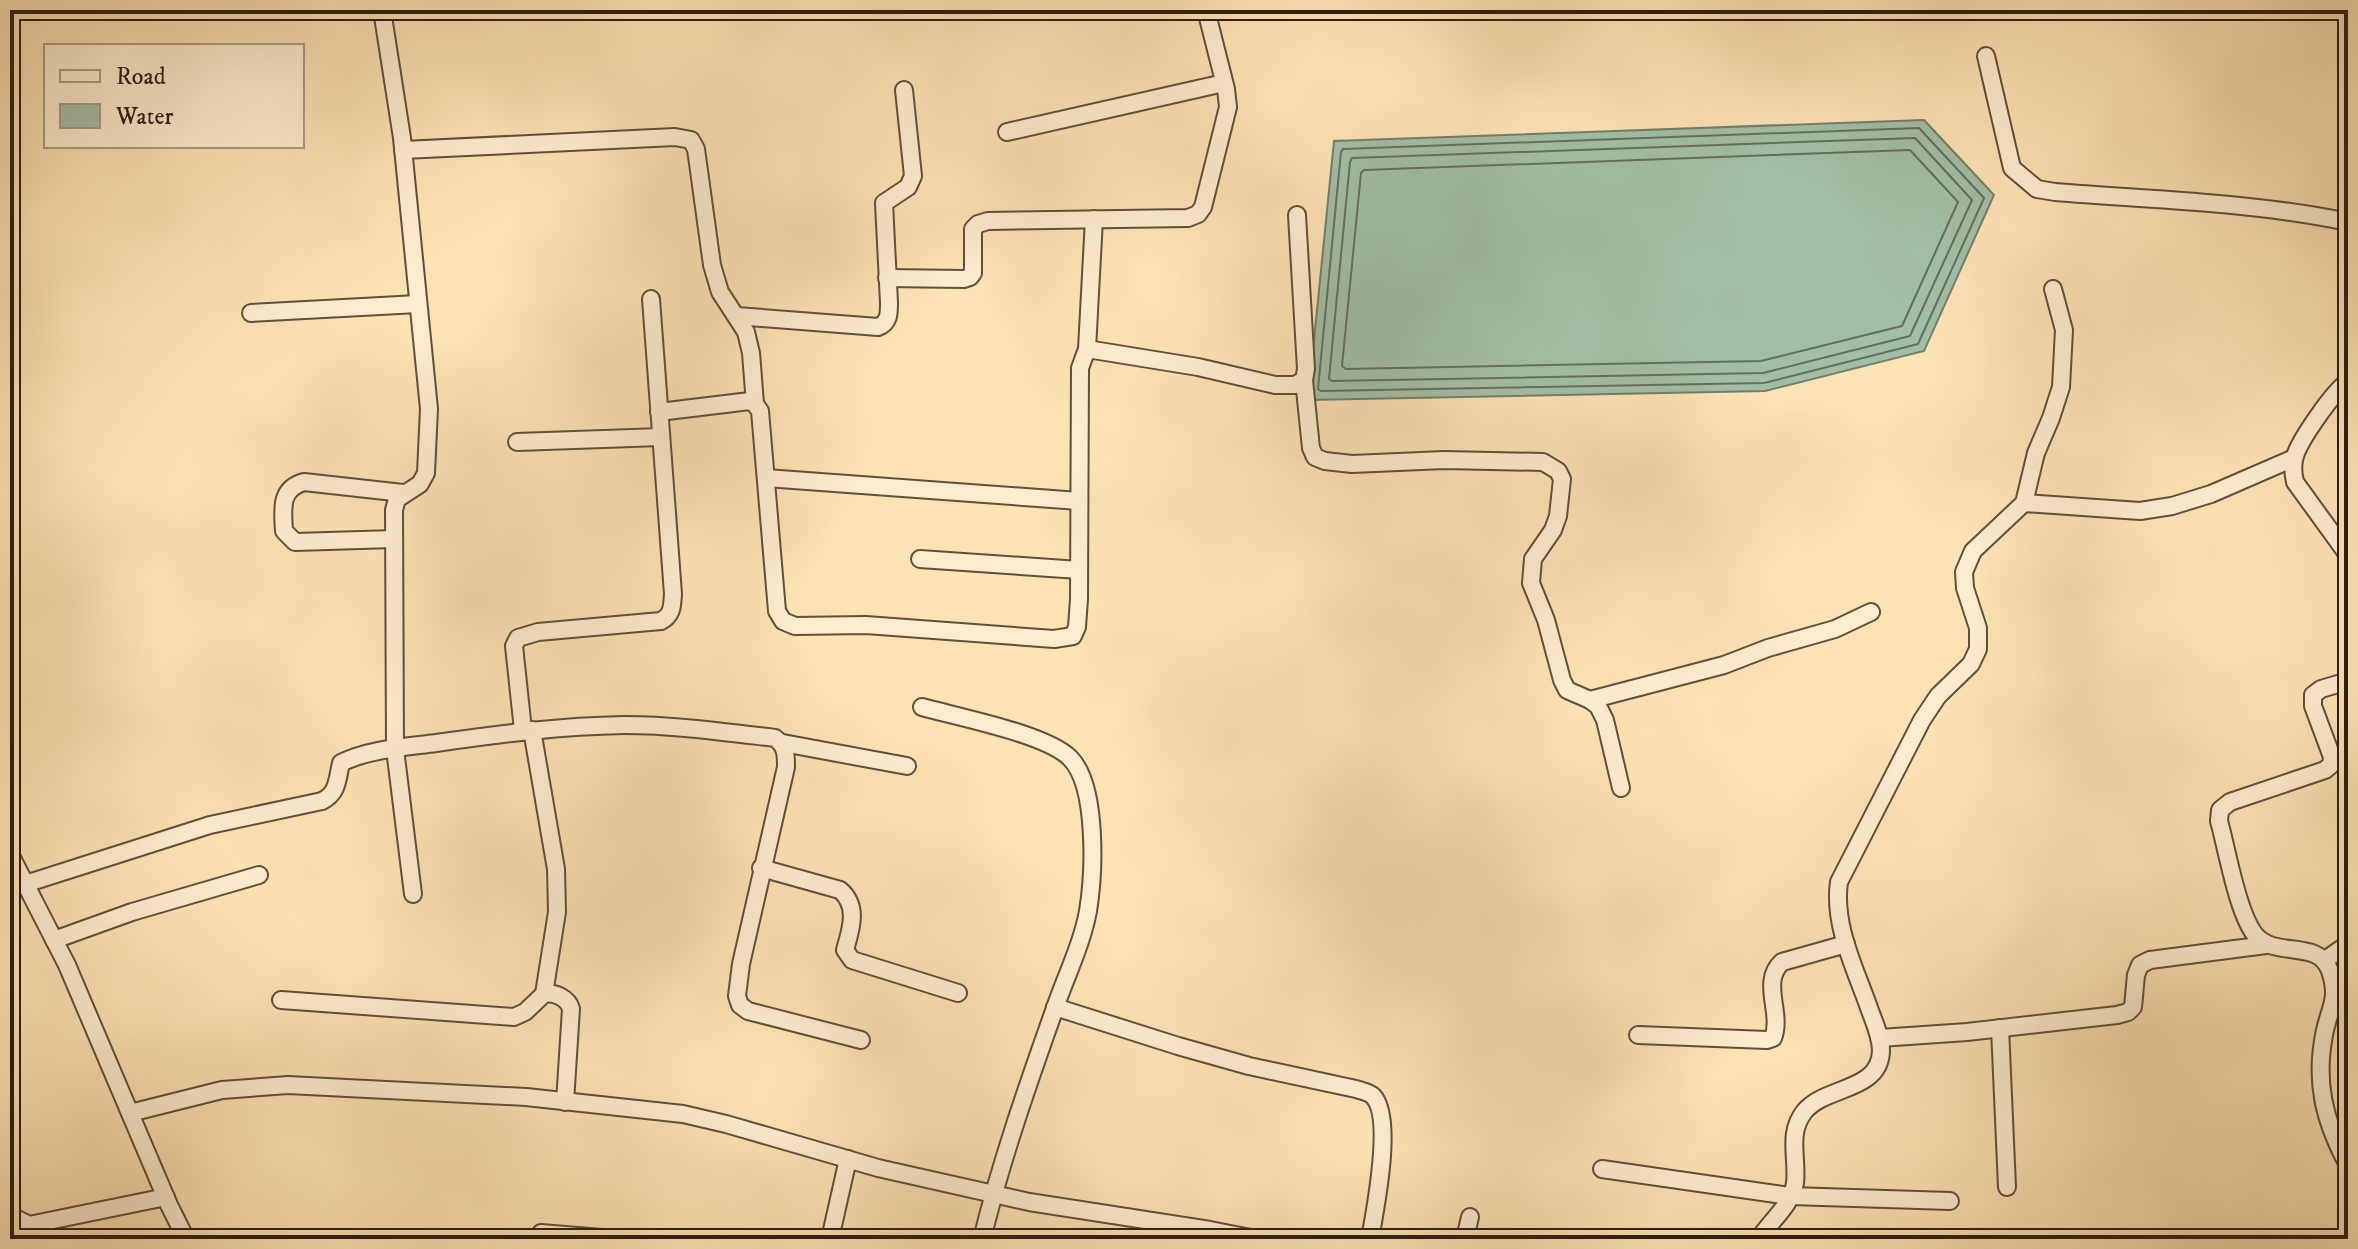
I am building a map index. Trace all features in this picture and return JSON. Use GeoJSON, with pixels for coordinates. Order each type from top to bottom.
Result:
{"type":"FeatureCollection","features":[{"type":"Feature","properties":{"kind":"street"},"geometry":{"type":"LineString","coordinates":[[382,10],[403,150],[429,409],[426,473],[420,484],[397,499],[394,510],[395,749],[413,894]]}},
{"type":"Feature","properties":{"kind":"street"},"geometry":{"type":"LineString","coordinates":[[887,278],[970,277],[973,273],[973,229],[988,221],[1188,218],[1198,214],[1203,207],[1228,107],[1206,10]]}},
{"type":"Feature","properties":{"kind":"street"},"geometry":{"type":"LineString","coordinates":[[1986,56],[2012,168],[2037,189],[2239,207],[2348,222]]}},
{"type":"Feature","properties":{"kind":"street"},"geometry":{"type":"LineString","coordinates":[[1007,132],[1224,83]]}},
{"type":"Feature","properties":{"kind":"street"},"geometry":{"type":"LineString","coordinates":[[737,316],[884,325],[889,318],[884,203],[908,187],[913,176],[904,90]]}},
{"type":"Feature","properties":{"kind":"street"},"geometry":{"type":"LineString","coordinates":[[403,150],[675,137],[691,140],[696,149],[712,265],[720,292],[746,332],[755,404]]}},
{"type":"Feature","properties":{"kind":"street"},"geometry":{"type":"LineString","coordinates":[[1297,215],[1306,369],[1304,380],[1311,448],[1315,457],[1352,464],[1444,460],[1543,462],[1558,471],[1562,479],[1558,516],[1553,530],[1533,559],[1531,583],[1546,620],[1567,690],[1598,706],[1605,720],[1621,788]]}},
{"type":"Feature","properties":{"kind":"street"},"geometry":{"type":"LineString","coordinates":[[659,412],[750,401],[760,411],[777,611],[783,621],[795,626],[866,625],[1054,639],[1073,636],[1077,627],[1079,570],[1080,368],[1087,349],[1094,219]]}},
{"type":"Feature","properties":{"kind":"street"},"geometry":{"type":"LineString","coordinates":[[1759,1239],[1795,1185],[1793,1143],[1798,1122],[1805,1110],[1817,1101],[1867,1079],[1878,1067],[1880,1038],[1846,944],[1837,909],[1839,882],[1922,720],[1938,696],[1971,664],[1978,649],[1978,628],[1965,588],[1964,572],[1973,551],[2024,503],[2036,453],[2061,387],[2064,330],[2053,289]]}},
{"type":"Feature","properties":{"kind":"street"},"geometry":{"type":"LineString","coordinates":[[281,1000],[514,1017],[525,1012],[544,994],[557,912],[556,869],[514,646],[518,638],[538,632],[661,621],[672,611],[651,299]]}},
{"type":"Feature","properties":{"kind":"street"},"geometry":{"type":"LineString","coordinates":[[251,313],[418,304]]}},
{"type":"Feature","properties":{"kind":"street"},"geometry":{"type":"LineString","coordinates":[[1087,349],[1198,367],[1275,385],[1295,385],[1304,380]]}},
{"type":"Feature","properties":{"kind":"street"},"geometry":{"type":"LineString","coordinates":[[2348,382],[2329,401],[2294,458],[2295,482],[2348,555]]}},
{"type":"Feature","properties":{"kind":"street"},"geometry":{"type":"LineString","coordinates":[[517,442],[661,437]]}},
{"type":"Feature","properties":{"kind":"street"},"geometry":{"type":"LineString","coordinates":[[2024,503],[2140,511],[2172,506],[2211,494],[2294,458]]}},
{"type":"Feature","properties":{"kind":"street"},"geometry":{"type":"LineString","coordinates":[[766,478],[1079,501]]}},
{"type":"Feature","properties":{"kind":"street"},"geometry":{"type":"LineString","coordinates":[[394,539],[295,542],[284,531],[283,507],[286,494],[293,485],[304,482],[403,493]]}},
{"type":"Feature","properties":{"kind":"street"},"geometry":{"type":"LineString","coordinates":[[920,559],[1079,570]]}},
{"type":"Feature","properties":{"kind":"street"},"geometry":{"type":"LineString","coordinates":[[1590,700],[1724,665],[1768,648],[1835,629],[1871,612]]}},
{"type":"Feature","properties":{"kind":"street"},"geometry":{"type":"LineString","coordinates":[[2266,945],[2254,934],[2244,913],[2219,821],[2220,810],[2230,802],[2325,770],[2331,765],[2332,757],[2313,706],[2313,695],[2321,689],[2348,681]]}},
{"type":"Feature","properties":{"kind":"street"},"geometry":{"type":"LineString","coordinates":[[922,707],[1016,733],[1067,755],[1077,765],[1093,827],[1088,912],[993,1193],[982,1239]]}},
{"type":"Feature","properties":{"kind":"street"},"geometry":{"type":"LineString","coordinates":[[25,884],[210,825],[322,801],[331,797],[336,790],[341,763],[349,760],[395,749],[528,730],[625,725],[669,727],[775,738],[783,743],[907,766]]}},
{"type":"Feature","properties":{"kind":"street"},"geometry":{"type":"LineString","coordinates":[[783,743],[786,767],[761,868],[737,996],[740,1005],[748,1011],[861,1040]]}},
{"type":"Feature","properties":{"kind":"street"},"geometry":{"type":"LineString","coordinates":[[2331,765],[2348,767]]}},
{"type":"Feature","properties":{"kind":"street"},"geometry":{"type":"LineString","coordinates":[[10,854],[67,965],[186,1239]]}},
{"type":"Feature","properties":{"kind":"street"},"geometry":{"type":"LineString","coordinates":[[761,868],[840,890],[846,895],[853,917],[845,950],[852,960],[958,993]]}},
{"type":"Feature","properties":{"kind":"street"},"geometry":{"type":"LineString","coordinates":[[54,940],[132,912],[259,875]]}},
{"type":"Feature","properties":{"kind":"street"},"geometry":{"type":"LineString","coordinates":[[1638,1035],[1773,1038],[1776,1028],[1774,969],[1782,962],[1846,944]]}},
{"type":"Feature","properties":{"kind":"street"},"geometry":{"type":"LineString","coordinates":[[2325,960],[2348,944]]}},
{"type":"Feature","properties":{"kind":"street"},"geometry":{"type":"LineString","coordinates":[[1880,1038],[2000,1028],[2128,1012],[2133,1007],[2140,965],[2150,960],[2266,945],[2318,954],[2325,960],[2333,983],[2335,1002],[2325,1032],[2319,1087],[2328,1119],[2348,1165]]}},
{"type":"Feature","properties":{"kind":"street"},"geometry":{"type":"LineString","coordinates":[[544,994],[556,994],[567,1000],[571,1009],[565,1102]]}},
{"type":"Feature","properties":{"kind":"street"},"geometry":{"type":"LineString","coordinates":[[1055,1007],[1221,1058],[1371,1094],[1381,1117],[1382,1140],[1381,1171],[1370,1239]]}},
{"type":"Feature","properties":{"kind":"street"},"geometry":{"type":"LineString","coordinates":[[2000,1028],[2007,1187]]}},
{"type":"Feature","properties":{"kind":"street"},"geometry":{"type":"LineString","coordinates":[[130,1113],[222,1090],[288,1085],[526,1097],[683,1114],[878,1168],[1029,1202],[1256,1239]]}},
{"type":"Feature","properties":{"kind":"street"},"geometry":{"type":"LineString","coordinates":[[830,1239],[848,1159]]}},
{"type":"Feature","properties":{"kind":"street"},"geometry":{"type":"LineString","coordinates":[[1602,1169],[1790,1196],[1950,1201]]}},
{"type":"Feature","properties":{"kind":"street"},"geometry":{"type":"LineString","coordinates":[[10,1209],[13,1217],[29,1225],[166,1197]]}},
{"type":"Feature","properties":{"kind":"street"},"geometry":{"type":"LineString","coordinates":[[1465,1239],[1470,1217]]}},
{"type":"Feature","properties":{"kind":"street"},"geometry":{"type":"LineString","coordinates":[[541,1233],[614,1239]]}},
{"type":"Feature","properties":{"kind":"water"},"geometry":{"type":"Polygon","coordinates":[[[1924,120],[1994,195],[1924,351],[1765,391],[1308,400],[1334,141],[1924,120]]]}}]}
